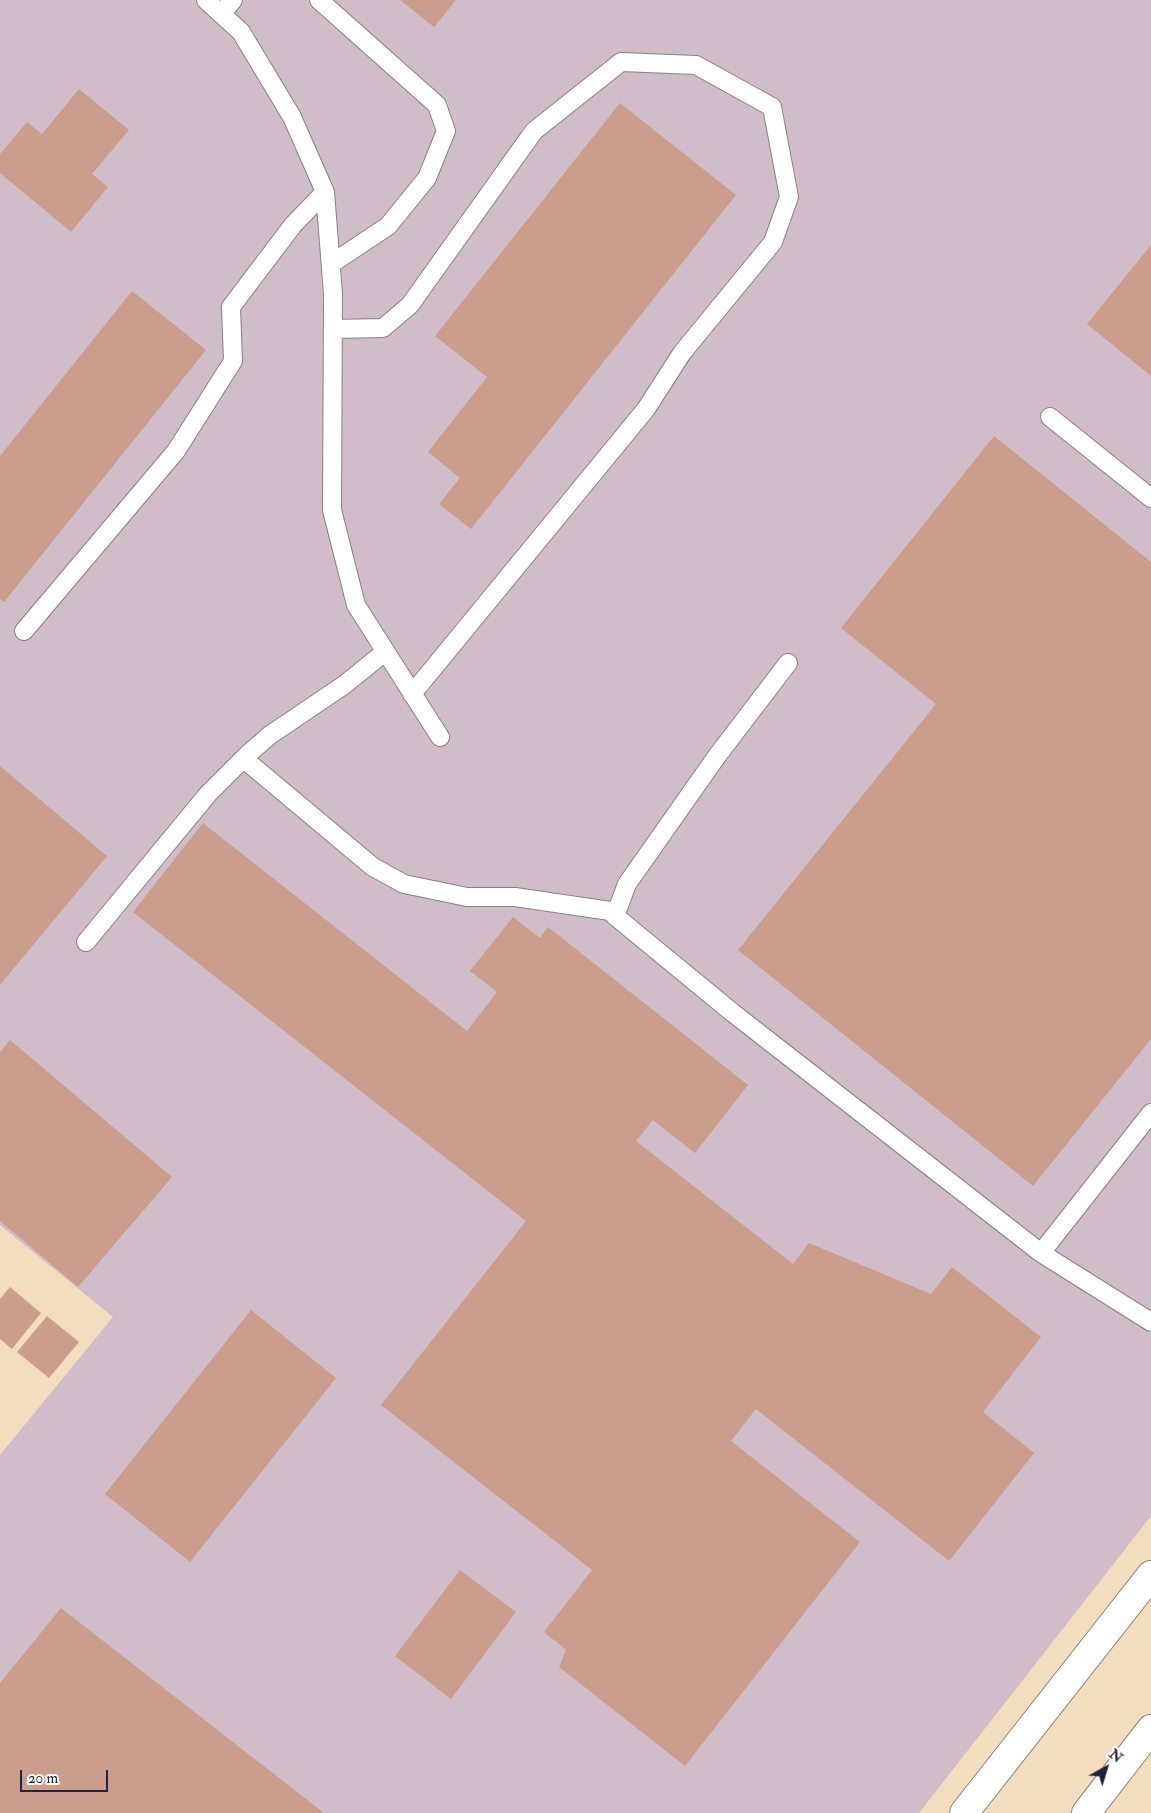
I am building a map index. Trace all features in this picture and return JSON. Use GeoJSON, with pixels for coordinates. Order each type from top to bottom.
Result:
{"type":"FeatureCollection","features":[{"type":"Feature","properties":{"kind":"main road"},"geometry":{"type":"LineString","coordinates":[[964,1813],[1151,1575]]}},
{"type":"Feature","properties":{"kind":"main road"},"geometry":{"type":"LineString","coordinates":[[1086,1813],[1151,1729]]}},
{"type":"Feature","properties":{"kind":"lane"},"geometry":{"type":"LineString","coordinates":[[206,0],[241,32],[292,117],[325,192],[331,264],[333,328],[332,510],[356,605],[440,737]]}},
{"type":"Feature","properties":{"kind":"lane"},"geometry":{"type":"LineString","coordinates":[[221,14],[233,0]]}},
{"type":"Feature","properties":{"kind":"lane"},"geometry":{"type":"LineString","coordinates":[[319,0],[437,105],[446,131],[427,178],[388,226],[331,264]]}},
{"type":"Feature","properties":{"kind":"lane"},"geometry":{"type":"LineString","coordinates":[[333,328],[383,328],[410,305],[534,131],[621,62],[696,66],[772,107],[789,197],[773,242],[682,354],[646,409],[412,694]]}},
{"type":"Feature","properties":{"kind":"lane"},"geometry":{"type":"LineString","coordinates":[[24,631],[176,450],[233,361],[231,307],[293,225],[325,192]]}},
{"type":"Feature","properties":{"kind":"lane"},"geometry":{"type":"LineString","coordinates":[[1050,418],[1151,498]]}},
{"type":"Feature","properties":{"kind":"lane"},"geometry":{"type":"LineString","coordinates":[[86,942],[208,794],[244,759],[270,734],[344,685],[385,652]]}},
{"type":"Feature","properties":{"kind":"lane"},"geometry":{"type":"LineString","coordinates":[[788,663],[717,756],[627,884],[615,916],[642,940],[1041,1253],[1151,1322]]}},
{"type":"Feature","properties":{"kind":"lane"},"geometry":{"type":"LineString","coordinates":[[244,759],[373,867],[404,884],[467,897],[515,897],[617,912]]}},
{"type":"Feature","properties":{"kind":"lane"},"geometry":{"type":"LineString","coordinates":[[1041,1253],[1151,1113]]}},
{"type":"Feature","properties":{"kind":"shaded area"},"geometry":{"type":"Polygon","coordinates":[[[0,0],[1151,0],[1151,1516],[919,1813],[0,1813],[0,1455],[113,1317],[0,1225],[0,0]]]}},
{"type":"Feature","properties":{"kind":"building"},"geometry":{"type":"Polygon","coordinates":[[[400,0],[456,0],[434,27],[400,0]]]}},
{"type":"Feature","properties":{"kind":"building"},"geometry":{"type":"Polygon","coordinates":[[[79,89],[129,130],[92,174],[108,187],[71,232],[0,173],[0,154],[27,122],[42,134],[79,89]]]}},
{"type":"Feature","properties":{"kind":"building"},"geometry":{"type":"Polygon","coordinates":[[[620,103],[736,195],[471,529],[439,504],[460,478],[428,452],[487,377],[435,336],[620,103]]]}},
{"type":"Feature","properties":{"kind":"building"},"geometry":{"type":"Polygon","coordinates":[[[1151,245],[1151,376],[1087,324],[1151,245]]]}},
{"type":"Feature","properties":{"kind":"building"},"geometry":{"type":"Polygon","coordinates":[[[132,291],[206,350],[4,602],[0,599],[0,456],[132,291]]]}},
{"type":"Feature","properties":{"kind":"building"},"geometry":{"type":"Polygon","coordinates":[[[994,436],[1151,562],[1151,1039],[1033,1186],[738,950],[936,704],[841,628],[994,436]]]}},
{"type":"Feature","properties":{"kind":"building"},"geometry":{"type":"Polygon","coordinates":[[[0,766],[107,856],[0,985],[0,766]]]}},
{"type":"Feature","properties":{"kind":"building"},"geometry":{"type":"Polygon","coordinates":[[[203,823],[467,1031],[497,992],[470,971],[513,917],[540,938],[548,927],[748,1085],[695,1153],[653,1120],[636,1141],[793,1264],[809,1243],[931,1294],[952,1267],[1041,1337],[983,1412],[1034,1453],[949,1561],[756,1409],[731,1441],[860,1542],[685,1766],[559,1667],[566,1650],[544,1632],[592,1570],[381,1405],[526,1221],[133,912],[203,823]]]}},
{"type":"Feature","properties":{"kind":"building"},"geometry":{"type":"Polygon","coordinates":[[[10,1040],[172,1177],[78,1287],[0,1221],[0,1052],[10,1040]]]}},
{"type":"Feature","properties":{"kind":"building"},"geometry":{"type":"Polygon","coordinates":[[[10,1287],[41,1313],[12,1349],[0,1339],[0,1299],[10,1287]]]}},
{"type":"Feature","properties":{"kind":"building"},"geometry":{"type":"Polygon","coordinates":[[[251,1310],[336,1378],[190,1562],[105,1494],[251,1310]]]}},
{"type":"Feature","properties":{"kind":"building"},"geometry":{"type":"Polygon","coordinates":[[[47,1316],[79,1342],[49,1378],[17,1352],[47,1316]]]}},
{"type":"Feature","properties":{"kind":"building"},"geometry":{"type":"Polygon","coordinates":[[[460,1570],[516,1612],[451,1699],[395,1656],[460,1570]]]}},
{"type":"Feature","properties":{"kind":"building"},"geometry":{"type":"Polygon","coordinates":[[[61,1608],[324,1813],[0,1813],[0,1683],[61,1608]]]}}]}
